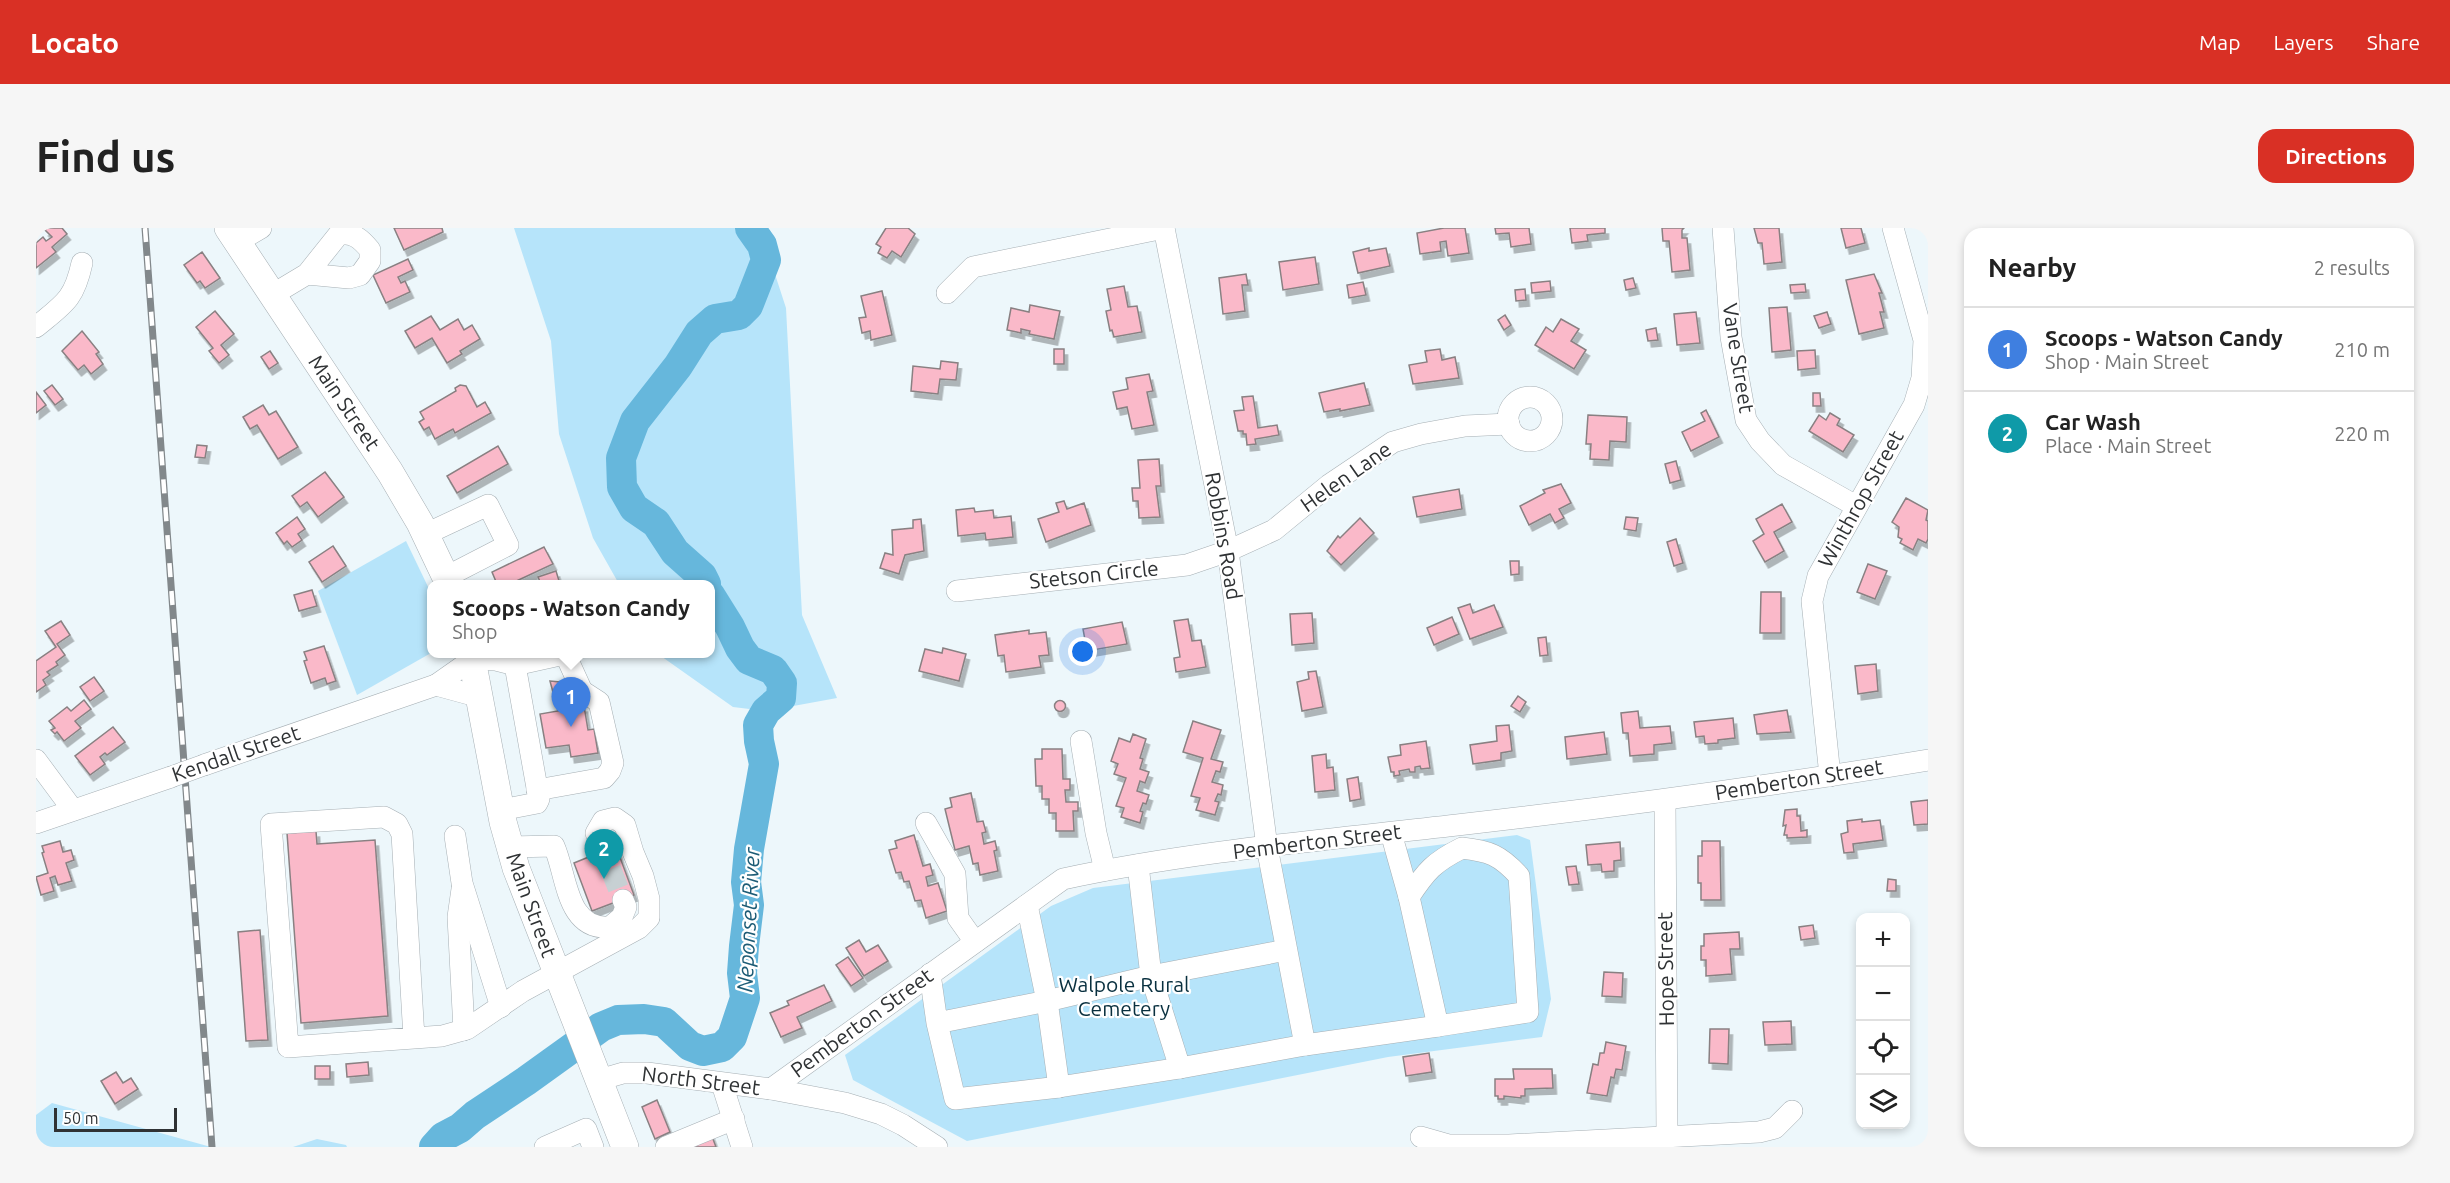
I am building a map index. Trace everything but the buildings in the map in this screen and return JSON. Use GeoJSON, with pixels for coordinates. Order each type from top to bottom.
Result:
{"type":"FeatureCollection","features":[{"type":"Feature","properties":{"kind":"main road","name":"Main Street"},"geometry":{"type":"LineString","coordinates":[[233,235],[390,472],[426,534],[447,580]]}},
{"type":"Feature","properties":{"kind":"main road","name":"Main Street"},"geometry":{"type":"LineString","coordinates":[[472,658],[510,848],[556,973],[625,1147]]}},
{"type":"Feature","properties":{"kind":"street"},"geometry":{"type":"LineString","coordinates":[[233,235],[261,228]]}},
{"type":"Feature","properties":{"kind":"street"},"geometry":{"type":"LineString","coordinates":[[947,293],[973,267],[1164,228]]}},
{"type":"Feature","properties":{"kind":"street","name":"Robbins Road"},"geometry":{"type":"LineString","coordinates":[[1164,228],[1228,550],[1267,847],[1305,1045]]}},
{"type":"Feature","properties":{"kind":"street","name":"Vane Street"},"geometry":{"type":"LineString","coordinates":[[1723,228],[1731,337],[1746,420],[1760,441],[1783,465],[1856,506]]}},
{"type":"Feature","properties":{"kind":"street","name":"Winthrop Street"},"geometry":{"type":"LineString","coordinates":[[1830,776],[1812,601],[1818,576],[1914,405],[1922,378],[1924,340],[1893,228]]}},
{"type":"Feature","properties":{"kind":"street"},"geometry":{"type":"LineString","coordinates":[[36,327],[70,298],[79,279],[82,263]]}},
{"type":"Feature","properties":{"kind":"street"},"geometry":{"type":"LineString","coordinates":[[272,295],[307,274]]}},
{"type":"Feature","properties":{"kind":"street","name":"Helen Lane"},"geometry":{"type":"LineString","coordinates":[[1228,550],[1274,530],[1329,485],[1393,442],[1465,426],[1509,423]]}},
{"type":"Feature","properties":{"kind":"street"},"geometry":{"type":"LineString","coordinates":[[426,534],[488,504],[508,544],[449,580]]}},
{"type":"Feature","properties":{"kind":"street","name":"Stetson Circle"},"geometry":{"type":"LineString","coordinates":[[957,591],[1187,565],[1228,550]]}},
{"type":"Feature","properties":{"kind":"street","name":"Kendall Street"},"geometry":{"type":"LineString","coordinates":[[36,823],[436,685],[470,658]]}},
{"type":"Feature","properties":{"kind":"street"},"geometry":{"type":"LineString","coordinates":[[484,658],[515,665],[546,658]]}},
{"type":"Feature","properties":{"kind":"street"},"geometry":{"type":"LineString","coordinates":[[537,790],[604,778],[613,763],[599,702],[582,691],[567,658]]}},
{"type":"Feature","properties":{"kind":"street"},"geometry":{"type":"LineString","coordinates":[[501,810],[537,803],[539,799],[515,665]]}},
{"type":"Feature","properties":{"kind":"street"},"geometry":{"type":"LineString","coordinates":[[436,685],[480,697]]}},
{"type":"Feature","properties":{"kind":"street"},"geometry":{"type":"LineString","coordinates":[[1081,741],[1096,833],[1105,870]]}},
{"type":"Feature","properties":{"kind":"street"},"geometry":{"type":"LineString","coordinates":[[36,760],[73,810]]}},
{"type":"Feature","properties":{"kind":"street","name":"Pemberton Street"},"geometry":{"type":"LineString","coordinates":[[771,1089],[1063,879],[1105,870],[1267,847],[1665,800],[1928,760]]}},
{"type":"Feature","properties":{"kind":"street","name":"Hope Street"},"geometry":{"type":"LineString","coordinates":[[1665,800],[1667,1138]]}},
{"type":"Feature","properties":{"kind":"street"},"geometry":{"type":"LineString","coordinates":[[414,1038],[402,834],[397,824],[384,817],[271,824],[288,1047],[414,1038],[442,1036],[464,1030],[523,990],[639,928],[649,918],[649,899],[625,825],[615,818],[603,821],[597,833],[599,840]]}},
{"type":"Feature","properties":{"kind":"street"},"geometry":{"type":"LineString","coordinates":[[926,823],[955,874],[958,918],[975,942]]}},
{"type":"Feature","properties":{"kind":"street"},"geometry":{"type":"LineString","coordinates":[[1462,848],[1464,824]]}},
{"type":"Feature","properties":{"kind":"street"},"geometry":{"type":"LineString","coordinates":[[1391,832],[1409,897],[1438,1026]]}},
{"type":"Feature","properties":{"kind":"street"},"geometry":{"type":"LineString","coordinates":[[455,836],[462,883],[501,1007]]}},
{"type":"Feature","properties":{"kind":"street"},"geometry":{"type":"LineString","coordinates":[[510,848],[554,846],[576,913],[588,925],[610,927],[622,917],[626,907],[623,900]]}},
{"type":"Feature","properties":{"kind":"street"},"geometry":{"type":"LineString","coordinates":[[930,974],[937,1023],[955,1099],[1059,1087],[1305,1045],[1528,1012],[1519,876],[1504,860],[1485,851],[1462,848],[1440,859],[1424,875],[1409,897]]}},
{"type":"Feature","properties":{"kind":"street"},"geometry":{"type":"LineString","coordinates":[[1138,865],[1151,976],[1180,1068]]}},
{"type":"Feature","properties":{"kind":"street"},"geometry":{"type":"LineString","coordinates":[[462,883],[458,917],[464,1030]]}},
{"type":"Feature","properties":{"kind":"street"},"geometry":{"type":"LineString","coordinates":[[1027,905],[1047,1002],[1059,1087]]}},
{"type":"Feature","properties":{"kind":"street"},"geometry":{"type":"LineString","coordinates":[[937,1023],[1047,1002],[1151,976],[1286,950]]}},
{"type":"Feature","properties":{"kind":"street","name":"North Street"},"geometry":{"type":"LineString","coordinates":[[599,1080],[623,1073],[647,1073],[771,1089],[845,1103],[881,1114],[937,1147]]}},
{"type":"Feature","properties":{"kind":"street"},"geometry":{"type":"LineString","coordinates":[[722,1084],[742,1147]]}},
{"type":"Feature","properties":{"kind":"street"},"geometry":{"type":"LineString","coordinates":[[1421,1137],[1449,1145],[1509,1146],[1759,1132],[1775,1128],[1792,1111]]}},
{"type":"Feature","properties":{"kind":"street"},"geometry":{"type":"LineString","coordinates":[[666,1147],[734,1119]]}},
{"type":"Feature","properties":{"kind":"street"},"geometry":{"type":"LineString","coordinates":[[545,1147],[586,1129],[593,1147]]}},
{"type":"Feature","properties":{"kind":"green space"},"geometry":{"type":"Polygon","coordinates":[[[514,228],[760,228],[786,308],[802,615],[837,698],[766,711],[733,707],[664,658],[715,658],[715,580],[617,580],[593,538],[559,434],[551,341],[514,228]]]}},
{"type":"Feature","properties":{"kind":"green space"},"geometry":{"type":"Polygon","coordinates":[[[406,541],[427,585],[427,655],[357,695],[318,591],[406,541]]]}},
{"type":"Feature","properties":{"kind":"green space","name":"Walpole Rural Cemetery"},"geometry":{"type":"Polygon","coordinates":[[[1517,835],[1530,840],[1551,999],[1542,1037],[1388,1057],[967,1141],[853,1080],[845,1055],[1051,906],[1093,888],[1517,835]]]}},
{"type":"Feature","properties":{"kind":"green space"},"geometry":{"type":"Polygon","coordinates":[[[52,1103],[211,1147],[36,1147],[36,1115],[52,1103]]]}},
{"type":"Feature","properties":{"kind":"green space"},"geometry":{"type":"Polygon","coordinates":[[[317,1139],[346,1145],[347,1147],[293,1147],[317,1139]]]}},
{"type":"Feature","properties":{"kind":"waterway","name":"Neponset River"},"geometry":{"type":"LineString","coordinates":[[704,580],[675,552],[656,523],[634,508],[622,487],[621,458],[635,421],[678,366],[699,333],[715,319],[739,315],[748,306],[766,260],[762,245],[750,228]]}},
{"type":"Feature","properties":{"kind":"waterway","name":"Neponset River"},"geometry":{"type":"LineString","coordinates":[[434,1147],[443,1137],[460,1128],[475,1115],[601,1027],[618,1020],[644,1019],[664,1022],[690,1046],[703,1051],[722,1047],[732,1037],[745,998],[742,973],[749,905],[746,882],[749,849],[764,764],[758,725],[766,711],[781,698],[782,683],[773,670],[749,660],[715,603]]}},
{"type":"Feature","properties":{"kind":"tunnel"},"geometry":{"type":"LineString","coordinates":[[599,840],[623,900]]}},
{"type":"Feature","properties":{"kind":"railway"},"geometry":{"type":"LineString","coordinates":[[145,228],[212,1147]]}},
{"type":"Feature","properties":{"kind":"place","name":"Scoops - Watson Candy"},"geometry":{"type":"Point","coordinates":[571,727]}},
{"type":"Feature","properties":{"kind":"place","name":"Car Wash"},"geometry":{"type":"Point","coordinates":[604,879]}}]}
